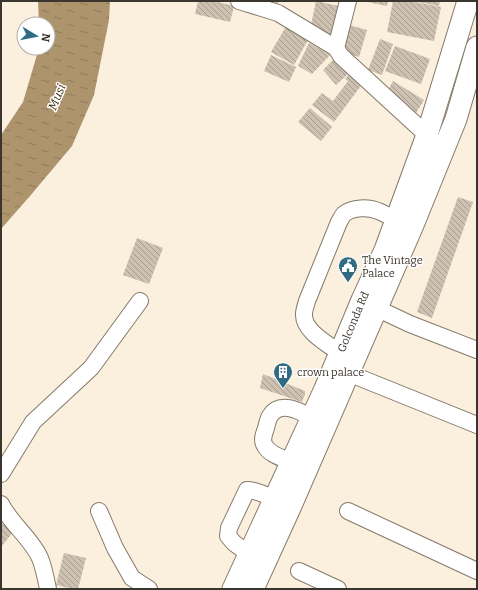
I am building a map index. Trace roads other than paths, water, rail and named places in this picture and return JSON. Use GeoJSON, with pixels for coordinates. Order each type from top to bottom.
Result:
{"type":"FeatureCollection","features":[{"type":"Feature","properties":{"kind":"main road","name":"Golconda Rd"},"geometry":{"type":"LineString","coordinates":[[233,589],[312,418],[385,250],[427,135],[468,1]]}},
{"type":"Feature","properties":{"kind":"main road","name":"Golconda Rd"},"geometry":{"type":"LineString","coordinates":[[253,589],[290,508],[413,225],[456,119],[477,47]]}},
{"type":"Feature","properties":{"kind":"street"},"geometry":{"type":"LineString","coordinates":[[239,1],[279,7],[336,48],[341,56],[427,135],[442,152]]}},
{"type":"Feature","properties":{"kind":"street"},"geometry":{"type":"LineString","coordinates":[[336,48],[348,1]]}},
{"type":"Feature","properties":{"kind":"street"},"geometry":{"type":"LineString","coordinates":[[340,353],[310,330],[305,323],[304,314],[307,301],[339,222],[343,215],[357,208],[367,208],[378,211],[396,220]]}},
{"type":"Feature","properties":{"kind":"street"},"geometry":{"type":"LineString","coordinates":[[1,474],[33,422],[91,368],[140,302]]}},
{"type":"Feature","properties":{"kind":"street"},"geometry":{"type":"LineString","coordinates":[[376,308],[410,324],[477,350]]}},
{"type":"Feature","properties":{"kind":"street"},"geometry":{"type":"LineString","coordinates":[[348,373],[477,425]]}},
{"type":"Feature","properties":{"kind":"street"},"geometry":{"type":"LineString","coordinates":[[291,462],[274,454],[264,445],[263,438],[269,416],[275,410],[291,408],[312,418]]}},
{"type":"Feature","properties":{"kind":"street"},"geometry":{"type":"LineString","coordinates":[[249,554],[234,543],[228,536],[229,528],[247,490],[261,492],[274,500]]}},
{"type":"Feature","properties":{"kind":"street"},"geometry":{"type":"LineString","coordinates":[[1,504],[5,513],[27,538],[40,558],[48,589]]}},
{"type":"Feature","properties":{"kind":"street"},"geometry":{"type":"LineString","coordinates":[[99,511],[115,548],[132,578],[149,589]]}},
{"type":"Feature","properties":{"kind":"street"},"geometry":{"type":"LineString","coordinates":[[348,511],[477,571]]}},
{"type":"Feature","properties":{"kind":"street"},"geometry":{"type":"LineString","coordinates":[[299,571],[338,589]]}},
{"type":"Feature","properties":{"kind":"water","name":"Musi"},"geometry":{"type":"Polygon","coordinates":[[[38,1],[110,1],[109,20],[94,95],[72,146],[1,229],[1,135],[23,102],[37,56],[56,56],[56,16],[39,16],[38,1]]]}},
{"type":"Feature","properties":{"kind":"place","name":"The Vintage Palace"},"geometry":{"type":"Point","coordinates":[348,283]}},
{"type":"Feature","properties":{"kind":"place","name":"crown palace"},"geometry":{"type":"Point","coordinates":[283,389]}}]}
